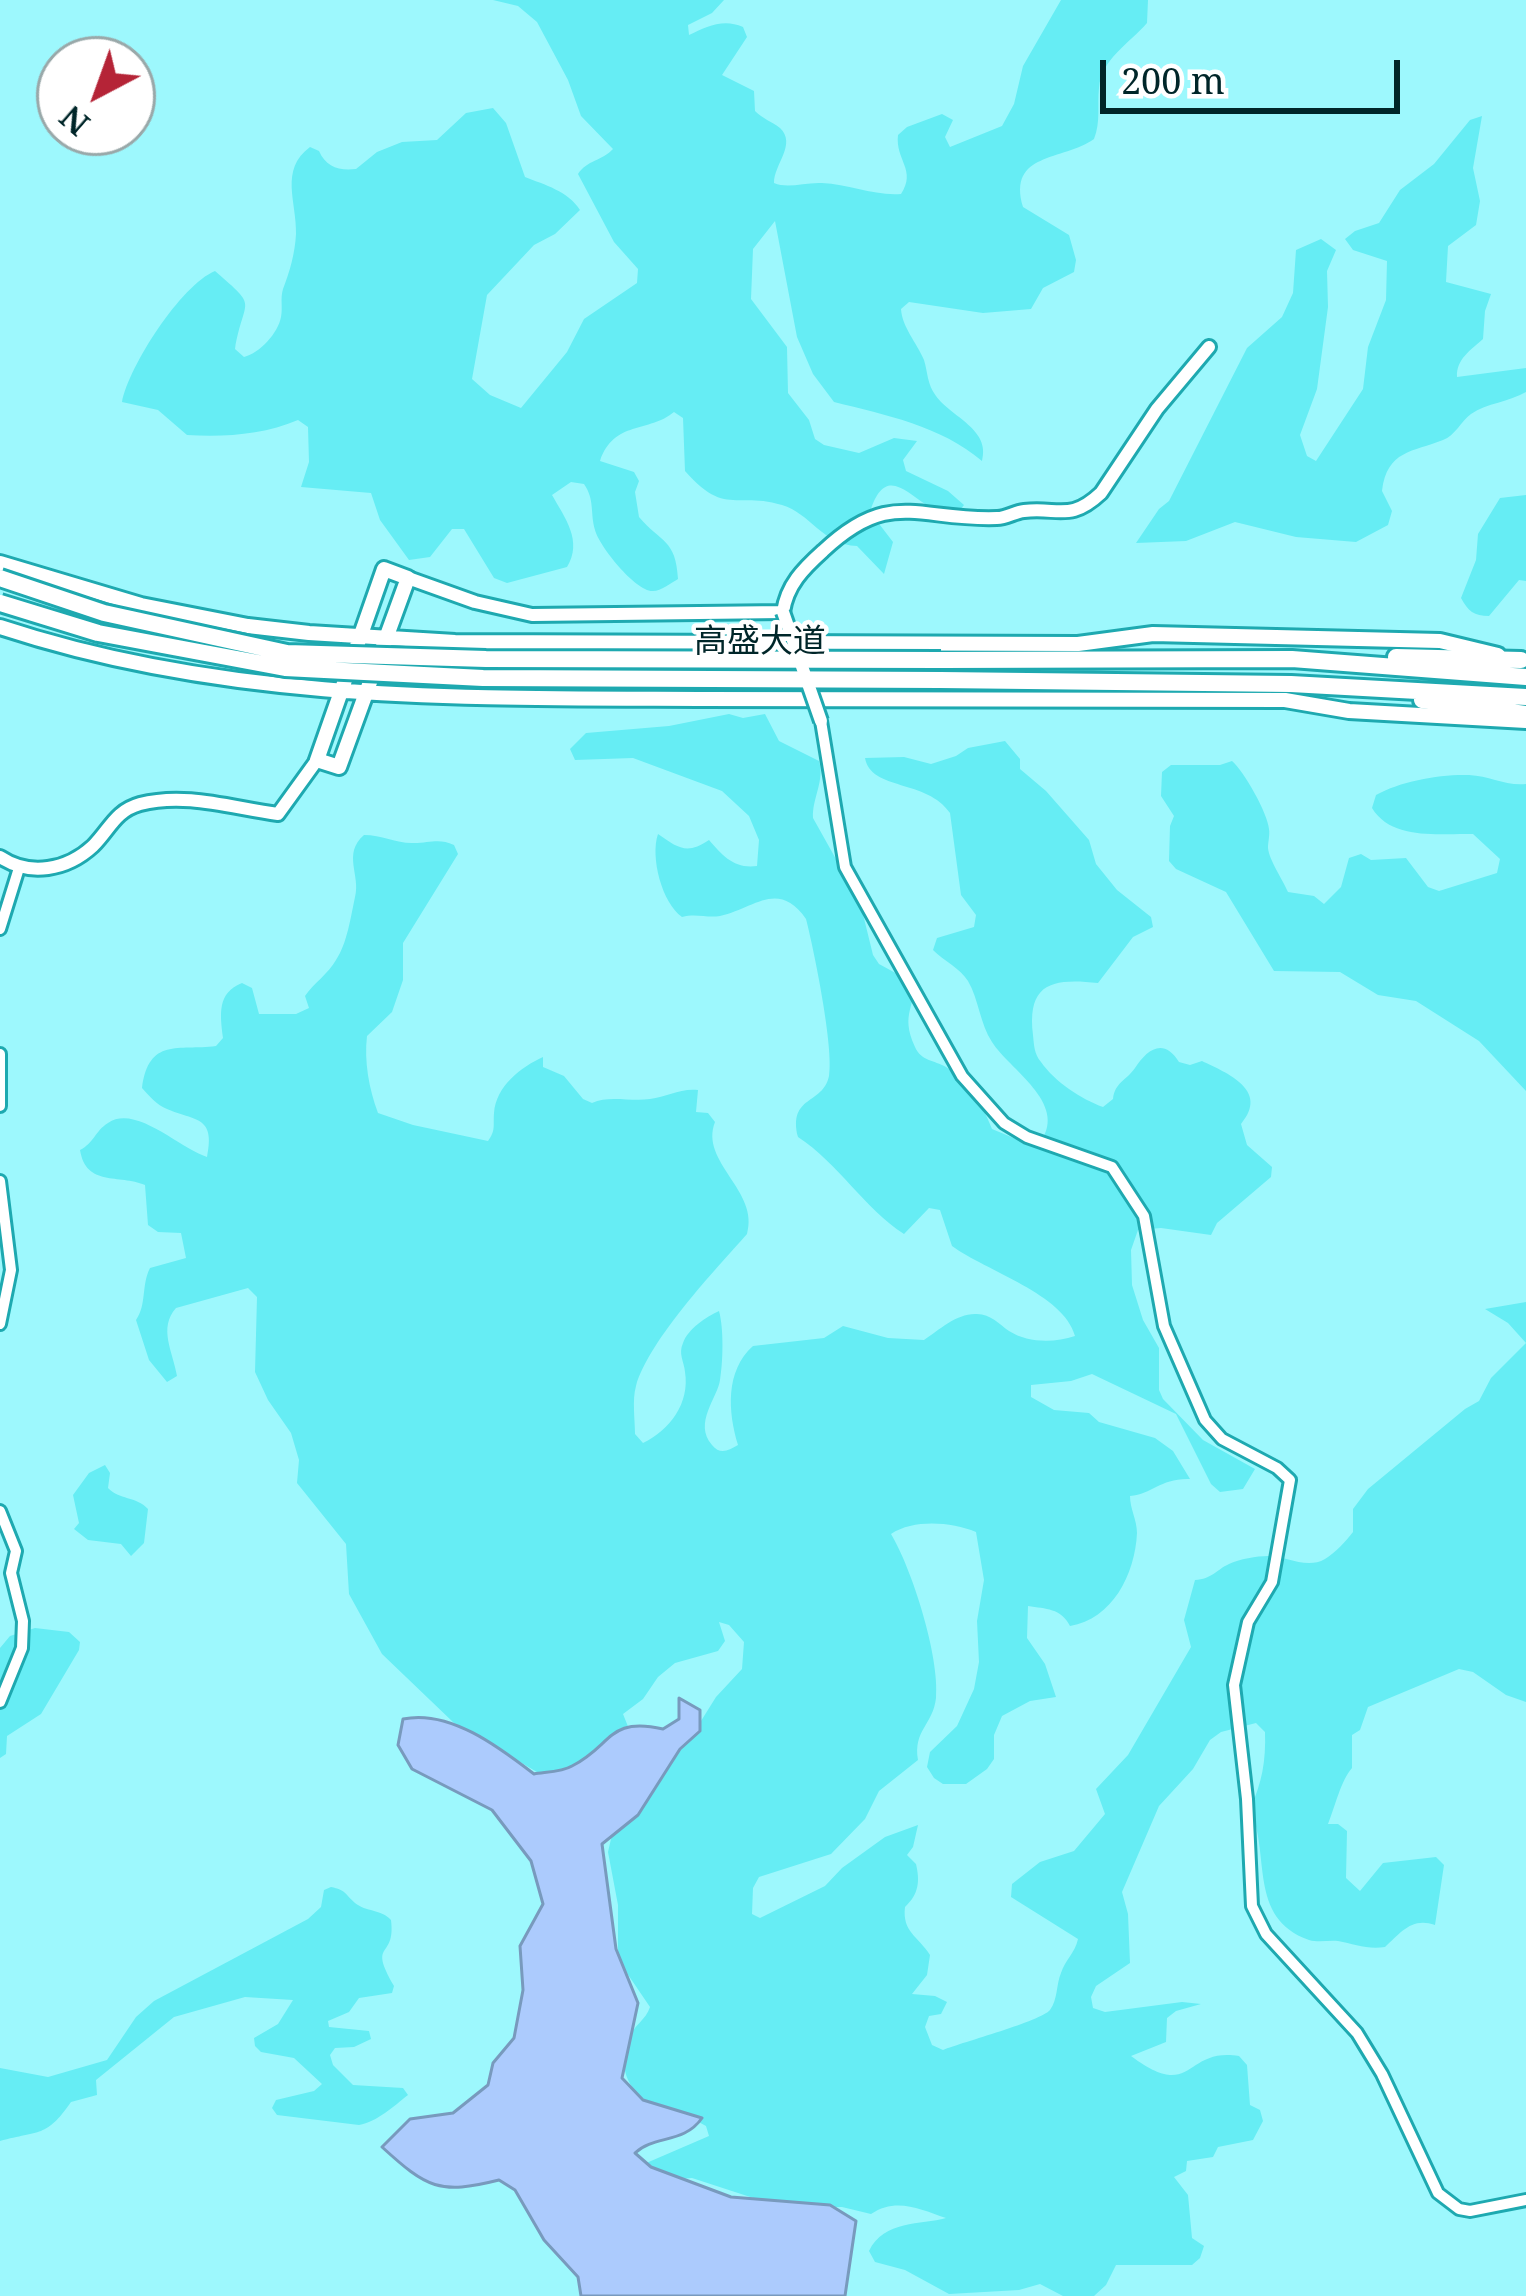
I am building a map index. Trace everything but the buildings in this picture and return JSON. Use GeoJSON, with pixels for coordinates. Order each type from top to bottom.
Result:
{"type":"FeatureCollection","features":[{"type":"Feature","properties":{"kind":"highway","name":"高盛大道"},"geometry":{"type":"LineString","coordinates":[[0,578],[104,613],[287,653],[485,659],[1433,656],[1524,666]]}},
{"type":"Feature","properties":{"kind":"highway","name":"高盛大道"},"geometry":{"type":"LineString","coordinates":[[0,603],[98,634],[284,668],[483,678],[1291,684],[1526,697]]}},
{"type":"Feature","properties":{"kind":"highway"},"geometry":{"type":"LineString","coordinates":[[1291,684],[1526,717]]}},
{"type":"Feature","properties":{"kind":"main road","name":"高盛大道"},"geometry":{"type":"LineString","coordinates":[[0,563],[87,591],[248,626],[455,642],[1078,644],[1153,634],[1440,641],[1524,666]]}},
{"type":"Feature","properties":{"kind":"main road"},"geometry":{"type":"LineString","coordinates":[[384,569],[408,578],[340,767],[317,760],[384,569]]}},
{"type":"Feature","properties":{"kind":"main road","name":"高盛大道"},"geometry":{"type":"LineString","coordinates":[[0,627],[152,668],[283,688],[481,698],[1285,700],[1348,711],[1526,717]]}},
{"type":"Feature","properties":{"kind":"street"},"geometry":{"type":"LineString","coordinates":[[1210,347],[1157,410],[1090,504],[1069,514],[1022,510],[1003,518],[911,509],[879,512],[844,531],[800,572],[785,596],[783,612],[821,722],[845,867],[962,1076],[1004,1123],[1027,1137],[1112,1167],[1144,1216],[1164,1326],[1205,1420],[1222,1438],[1290,1480],[1272,1582],[1248,1622],[1234,1685],[1247,1799],[1249,1891],[1257,1920],[1357,2033],[1382,2074],[1438,2193],[1459,2209],[1470,2210],[1526,2200]]}},
{"type":"Feature","properties":{"kind":"street"},"geometry":{"type":"LineString","coordinates":[[408,578],[532,616],[783,612]]}},
{"type":"Feature","properties":{"kind":"street"},"geometry":{"type":"LineString","coordinates":[[0,857],[19,868],[45,870],[72,860],[93,845],[122,810],[142,803],[180,798],[278,814],[317,760]]}},
{"type":"Feature","properties":{"kind":"street"},"geometry":{"type":"LineString","coordinates":[[0,929],[19,868]]}},
{"type":"Feature","properties":{"kind":"street"},"geometry":{"type":"LineString","coordinates":[[0,1054],[0,1106]]}},
{"type":"Feature","properties":{"kind":"street"},"geometry":{"type":"LineString","coordinates":[[0,1181],[11,1270],[0,1324]]}},
{"type":"Feature","properties":{"kind":"street"},"geometry":{"type":"LineString","coordinates":[[0,1510],[16,1551],[10,1574],[23,1621],[22,1648],[0,1702]]}},
{"type":"Feature","properties":{"kind":"shaded area"},"geometry":{"type":"Polygon","coordinates":[[[493,0],[724,0],[712,13],[688,25],[689,35],[722,23],[743,27],[747,37],[722,75],[754,91],[755,111],[785,134],[786,147],[774,183],[832,184],[901,194],[907,178],[898,135],[942,114],[953,120],[945,137],[950,147],[1002,126],[1014,104],[1023,66],[1061,0],[1148,0],[1147,23],[1111,60],[1101,78],[1094,139],[1041,161],[1023,176],[1023,207],[1069,235],[1074,272],[1043,288],[1031,309],[983,313],[909,302],[901,309],[933,392],[981,440],[982,461],[931,430],[834,402],[813,374],[797,337],[775,221],[753,249],[751,299],[787,347],[788,393],[809,420],[815,439],[859,453],[894,438],[917,441],[903,460],[906,471],[948,491],[964,505],[956,515],[931,508],[895,486],[881,490],[870,512],[893,542],[884,574],[857,546],[835,540],[792,509],[767,501],[721,498],[699,485],[685,471],[683,418],[674,412],[623,433],[606,448],[600,461],[634,472],[639,481],[635,492],[639,517],[674,556],[678,579],[653,591],[628,576],[603,546],[584,484],[571,482],[552,495],[573,539],[567,567],[507,583],[494,578],[464,529],[452,529],[430,557],[409,560],[380,520],[371,493],[301,487],[309,462],[308,427],[298,420],[244,434],[187,435],[158,410],[122,402],[158,328],[187,292],[215,271],[245,305],[235,349],[244,357],[272,336],[281,317],[295,241],[292,176],[310,147],[334,167],[356,169],[377,152],[402,142],[437,140],[466,113],[493,108],[506,123],[525,177],[556,189],[575,203],[580,210],[555,234],[534,245],[487,295],[472,379],[490,395],[521,408],[567,352],[584,319],[637,283],[638,269],[614,242],[578,174],[613,149],[581,116],[537,22],[518,6],[493,0]]]}},
{"type":"Feature","properties":{"kind":"shaded area"},"geometry":{"type":"Polygon","coordinates":[[[1482,116],[1473,168],[1480,201],[1476,225],[1448,246],[1446,282],[1491,294],[1483,339],[1462,360],[1457,377],[1526,368],[1526,392],[1477,410],[1447,438],[1396,460],[1382,491],[1392,511],[1388,525],[1356,542],[1296,537],[1235,522],[1186,541],[1136,543],[1169,501],[1247,348],[1282,317],[1293,293],[1296,250],[1321,239],[1336,250],[1327,271],[1328,307],[1317,389],[1300,435],[1307,456],[1316,461],[1363,389],[1368,347],[1386,300],[1387,261],[1353,250],[1345,239],[1379,223],[1400,190],[1434,164],[1470,120],[1482,116]]]}},
{"type":"Feature","properties":{"kind":"shaded area"},"geometry":{"type":"Polygon","coordinates":[[[1526,495],[1526,581],[1519,580],[1489,616],[1475,614],[1461,598],[1476,560],[1478,534],[1500,498],[1526,495]]]}},
{"type":"Feature","properties":{"kind":"shaded area"},"geometry":{"type":"Polygon","coordinates":[[[729,714],[743,718],[765,714],[779,741],[819,761],[813,818],[860,902],[873,955],[879,964],[912,982],[909,1026],[918,1052],[961,1079],[992,1129],[1016,1139],[1041,1141],[1047,1127],[1042,1100],[992,1042],[968,981],[933,950],[937,938],[974,927],[976,915],[961,895],[950,813],[928,795],[878,776],[865,758],[904,757],[931,764],[968,748],[1005,741],[1020,759],[1020,769],[1089,840],[1096,864],[1117,890],[1151,917],[1153,927],[1133,937],[1098,983],[1056,984],[1039,994],[1032,1018],[1039,1059],[1069,1089],[1103,1107],[1155,1049],[1167,1050],[1190,1065],[1202,1061],[1233,1077],[1248,1092],[1249,1112],[1241,1124],[1247,1145],[1272,1167],[1271,1177],[1217,1223],[1211,1235],[1138,1230],[1131,1250],[1132,1285],[1143,1320],[1159,1348],[1163,1399],[1203,1440],[1255,1469],[1243,1489],[1220,1492],[1211,1484],[1176,1414],[1092,1374],[1031,1385],[1031,1397],[1054,1410],[1089,1413],[1099,1422],[1155,1438],[1173,1451],[1190,1479],[1130,1496],[1137,1533],[1132,1564],[1118,1593],[1098,1614],[1070,1626],[1058,1613],[1028,1606],[1027,1638],[1045,1664],[1056,1697],[1030,1701],[1002,1716],[994,1735],[994,1759],[966,1784],[943,1784],[927,1767],[930,1752],[957,1726],[974,1689],[984,1580],[976,1532],[933,1524],[891,1534],[923,1614],[934,1660],[936,1698],[918,1741],[918,1760],[879,1791],[865,1819],[831,1854],[759,1877],[753,1888],[752,1914],[760,1918],[825,1886],[885,1837],[918,1825],[907,1855],[916,1864],[917,1887],[905,1915],[908,1928],[930,1955],[927,1975],[912,1994],[947,2002],[941,2014],[929,2016],[925,2027],[932,2045],[943,2050],[1044,2015],[1078,1939],[1011,1897],[1012,1884],[1040,1862],[1074,1851],[1105,1814],[1096,1789],[1128,1755],[1191,1647],[1184,1620],[1195,1580],[1248,1558],[1274,1556],[1310,1563],[1329,1556],[1353,1532],[1353,1509],[1368,1489],[1479,1401],[1491,1378],[1526,1343],[1526,1702],[1459,1669],[1368,1707],[1360,1730],[1352,1735],[1352,1768],[1328,1824],[1347,1831],[1346,1878],[1360,1891],[1383,1863],[1436,1857],[1444,1865],[1435,1925],[1413,1925],[1379,1948],[1313,1941],[1290,1930],[1269,1900],[1250,1809],[1262,1772],[1265,1732],[1256,1723],[1221,1732],[1210,1740],[1193,1769],[1159,1806],[1122,1892],[1130,1963],[1096,1986],[1091,1997],[1093,2008],[1105,2012],[1201,2004],[1167,2018],[1166,2042],[1131,2056],[1167,2075],[1221,2055],[1239,2056],[1247,2065],[1250,2105],[1260,2110],[1263,2121],[1253,2140],[1218,2147],[1213,2157],[1187,2161],[1186,2171],[1174,2177],[1188,2195],[1192,2238],[1204,2246],[1200,2258],[1192,2265],[1116,2265],[1094,2296],[1063,2296],[1040,2284],[1019,2290],[949,2294],[905,2270],[875,2262],[869,2251],[893,2229],[946,2218],[899,2205],[871,2214],[842,2207],[781,2207],[692,2178],[664,2180],[644,2164],[709,2136],[706,2126],[682,2113],[655,2113],[628,2080],[625,2050],[650,2007],[618,1960],[618,1905],[608,1852],[619,1815],[691,1737],[716,1697],[742,1669],[744,1642],[729,1625],[719,1622],[725,1641],[718,1651],[675,1663],[658,1677],[643,1699],[623,1714],[633,1759],[542,1775],[454,1723],[382,1654],[349,1594],[346,1544],[297,1483],[299,1460],[291,1433],[255,1372],[257,1297],[248,1288],[176,1308],[167,1332],[177,1376],[167,1382],[149,1360],[136,1320],[150,1268],[186,1258],[181,1233],[158,1232],[148,1225],[145,1185],[96,1174],[83,1162],[80,1150],[108,1123],[131,1119],[207,1157],[205,1127],[163,1107],[142,1088],[151,1061],[167,1050],[216,1046],[223,1038],[224,998],[242,983],[252,988],[259,1014],[296,1014],[309,1008],[305,996],[333,965],[346,938],[356,889],[354,850],[364,835],[408,843],[444,842],[454,845],[458,854],[403,943],[403,980],[392,1012],[367,1036],[368,1075],[378,1113],[488,1141],[505,1086],[543,1057],[543,1067],[564,1076],[592,1103],[698,1090],[696,1112],[708,1113],[715,1122],[715,1150],[745,1204],[747,1234],[684,1306],[643,1368],[634,1403],[635,1434],[643,1443],[662,1431],[681,1405],[686,1383],[681,1351],[685,1338],[719,1311],[721,1373],[705,1428],[712,1445],[721,1451],[738,1445],[731,1392],[737,1367],[753,1346],[824,1338],[843,1326],[888,1338],[924,1340],[954,1320],[975,1314],[1033,1340],[1075,1336],[1068,1321],[1040,1296],[952,1246],[940,1210],[929,1208],[904,1234],[798,1137],[798,1114],[826,1085],[830,1062],[806,919],[796,907],[775,899],[720,916],[682,917],[664,891],[657,867],[658,834],[683,848],[709,840],[735,863],[757,866],[759,840],[749,816],[722,791],[633,758],[575,760],[570,749],[586,733],[669,726],[729,714]]]}},
{"type":"Feature","properties":{"kind":"shaded area"},"geometry":{"type":"Polygon","coordinates":[[[1232,761],[1264,813],[1269,853],[1288,892],[1314,896],[1324,904],[1341,887],[1349,858],[1361,854],[1371,860],[1406,858],[1428,887],[1439,891],[1497,873],[1500,859],[1473,834],[1417,833],[1391,826],[1372,808],[1376,795],[1409,782],[1446,776],[1526,784],[1526,1091],[1479,1041],[1416,1001],[1378,995],[1340,972],[1274,971],[1226,892],[1176,869],[1169,861],[1174,816],[1161,796],[1162,772],[1171,765],[1232,761]]]}},
{"type":"Feature","properties":{"kind":"shaded area"},"geometry":{"type":"Polygon","coordinates":[[[1526,1302],[1526,1343],[1508,1323],[1485,1309],[1526,1302]]]}},
{"type":"Feature","properties":{"kind":"shaded area"},"geometry":{"type":"Polygon","coordinates":[[[105,1465],[110,1473],[108,1488],[148,1509],[144,1543],[131,1556],[121,1544],[88,1540],[74,1529],[79,1523],[73,1495],[89,1473],[105,1465]]]}},
{"type":"Feature","properties":{"kind":"shaded area"},"geometry":{"type":"Polygon","coordinates":[[[35,1628],[69,1632],[80,1642],[79,1650],[41,1714],[7,1736],[6,1754],[0,1758],[0,1648],[10,1636],[35,1628]]]}},
{"type":"Feature","properties":{"kind":"shaded area"},"geometry":{"type":"Polygon","coordinates":[[[679,1698],[700,1710],[700,1731],[680,1749],[638,1815],[602,1844],[616,1949],[638,2003],[622,2078],[643,2100],[702,2118],[687,2132],[635,2153],[651,2167],[731,2197],[830,2205],[856,2221],[845,2296],[581,2296],[578,2277],[544,2240],[515,2190],[499,2180],[462,2187],[435,2184],[411,2172],[382,2147],[410,2119],[453,2113],[488,2085],[493,2063],[514,2038],[523,1990],[520,1946],[543,1904],[531,1861],[492,1810],[412,1769],[398,1745],[403,1719],[420,1717],[455,1725],[534,1774],[572,1766],[631,1726],[663,1729],[679,1719],[679,1698]]]}},
{"type":"Feature","properties":{"kind":"shaded area"},"geometry":{"type":"Polygon","coordinates":[[[331,1887],[391,1920],[383,1962],[394,1986],[392,1993],[359,1998],[349,2012],[328,2021],[329,2027],[369,2031],[371,2039],[354,2047],[335,2048],[330,2055],[333,2065],[353,2085],[403,2088],[408,2095],[391,2109],[359,2125],[277,2115],[272,2108],[276,2100],[314,2091],[322,2084],[294,2058],[261,2052],[255,2046],[254,2038],[278,2024],[293,2000],[245,1997],[174,2017],[96,2080],[97,2095],[71,2102],[41,2131],[0,2141],[0,2068],[48,2077],[107,2060],[136,2017],[154,2001],[308,1919],[321,1907],[324,1890],[331,1887]]]}}]}
